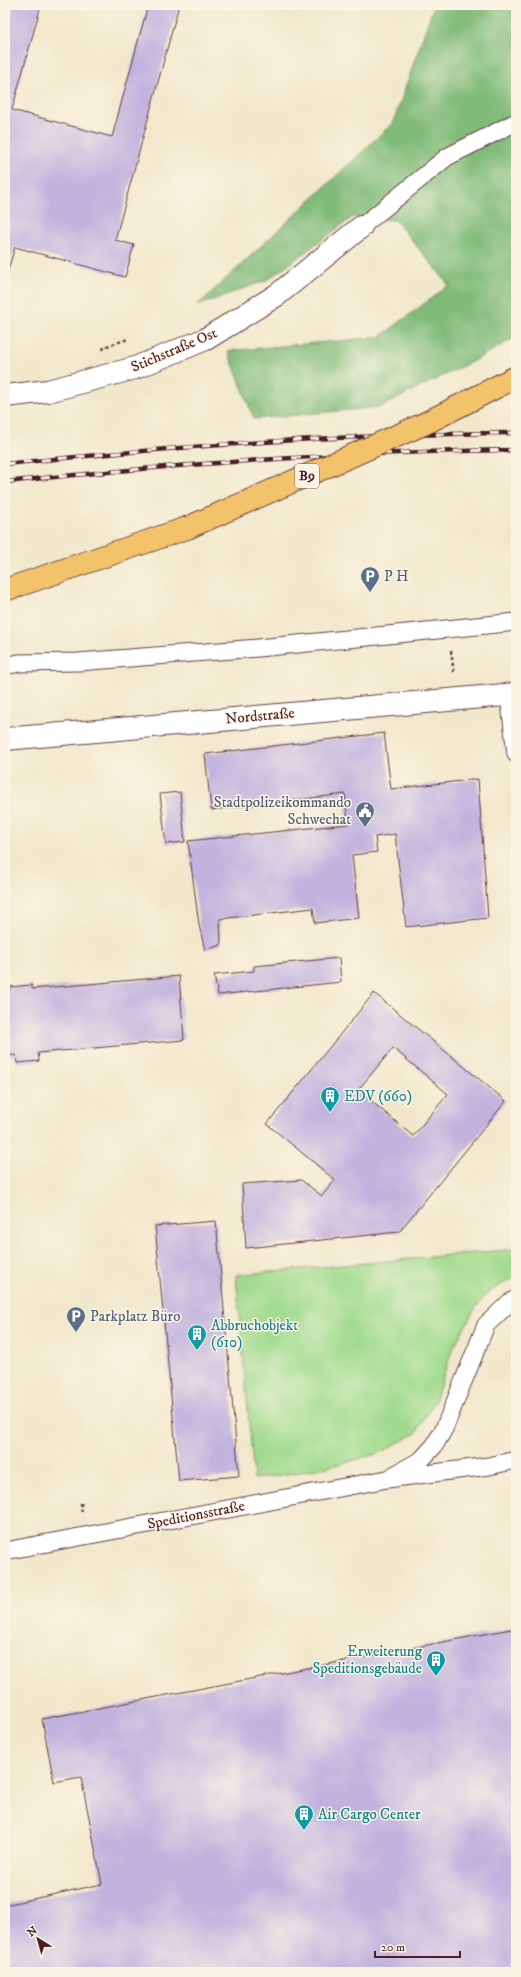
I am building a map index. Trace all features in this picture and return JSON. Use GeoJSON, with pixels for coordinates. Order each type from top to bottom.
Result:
{"type":"FeatureCollection","features":[{"type":"Feature","properties":{"kind":"main road","name":"B9"},"geometry":{"type":"LineString","coordinates":[[5,590],[187,528],[426,423],[516,377]]}},
{"type":"Feature","properties":{"kind":"main road"},"geometry":{"type":"LineString","coordinates":[[426,423],[516,392]]}},
{"type":"Feature","properties":{"kind":"street","name":"Stichstraße Ost"},"geometry":{"type":"LineString","coordinates":[[5,396],[48,391],[135,368],[206,339],[277,295],[360,227]]}},
{"type":"Feature","properties":{"kind":"street","name":"Nordstraße"},"geometry":{"type":"LineString","coordinates":[[5,739],[512,694]]}},
{"type":"Feature","properties":{"kind":"lane"},"geometry":{"type":"LineString","coordinates":[[360,227],[447,157],[516,122]]}},
{"type":"Feature","properties":{"kind":"lane"},"geometry":{"type":"LineString","coordinates":[[5,666],[19,663],[78,662],[258,648],[516,622]]}},
{"type":"Feature","properties":{"kind":"lane"},"geometry":{"type":"LineString","coordinates":[[512,694],[516,754]]}},
{"type":"Feature","properties":{"kind":"lane","name":"Speditionsstraße"},"geometry":{"type":"LineString","coordinates":[[387,1479],[421,1460],[434,1446],[444,1429],[486,1325],[509,1303],[516,1299]]}},
{"type":"Feature","properties":{"kind":"lane","name":"Speditionsstraße"},"geometry":{"type":"LineString","coordinates":[[5,1551],[387,1479],[489,1466],[516,1460]]}},
{"type":"Feature","properties":{"kind":"path"},"geometry":{"type":"LineString","coordinates":[[449,629],[454,681]]}},
{"type":"Feature","properties":{"kind":"green space"},"geometry":{"type":"Polygon","coordinates":[[[434,5],[516,5],[516,337],[475,360],[380,407],[254,419],[228,351],[380,337],[449,285],[395,220],[353,217],[267,280],[197,306],[393,123],[434,5]]]}},
{"type":"Feature","properties":{"kind":"green space"},"geometry":{"type":"Polygon","coordinates":[[[516,1249],[516,1276],[489,1292],[476,1307],[452,1350],[436,1399],[416,1433],[377,1454],[319,1469],[254,1479],[236,1275],[516,1249]]]}},
{"type":"Feature","properties":{"kind":"building"},"geometry":{"type":"Polygon","coordinates":[[[9,5],[41,5],[12,110],[112,137],[148,5],[179,5],[115,240],[134,245],[125,277],[15,247],[5,280],[5,21],[9,5]]]}},
{"type":"Feature","properties":{"kind":"building"},"geometry":{"type":"Polygon","coordinates":[[[384,733],[391,789],[478,779],[488,918],[406,927],[395,834],[375,837],[377,852],[352,855],[359,918],[315,923],[313,908],[220,919],[221,945],[205,950],[199,925],[188,841],[348,824],[345,794],[211,810],[205,754],[384,733]]]}},
{"type":"Feature","properties":{"kind":"building"},"geometry":{"type":"Polygon","coordinates":[[[180,792],[185,842],[166,844],[160,794],[180,792]]]}},
{"type":"Feature","properties":{"kind":"building"},"geometry":{"type":"Polygon","coordinates":[[[339,958],[341,982],[218,995],[214,975],[254,971],[254,966],[339,958]]]}},
{"type":"Feature","properties":{"kind":"building"},"geometry":{"type":"Polygon","coordinates":[[[179,976],[184,1040],[38,1053],[39,1061],[17,1063],[16,1055],[5,1056],[5,992],[10,991],[10,987],[32,985],[32,989],[179,976]]]}},
{"type":"Feature","properties":{"kind":"building","name":"EDV (660)"},"geometry":{"type":"Polygon","coordinates":[[[374,993],[506,1101],[399,1232],[246,1248],[242,1184],[301,1180],[322,1196],[335,1180],[267,1124],[374,993]],[[393,1048],[358,1090],[413,1136],[448,1094],[393,1048]]]}},
{"type":"Feature","properties":{"kind":"building"},"geometry":{"type":"Polygon","coordinates":[[[5,1057],[8,1080],[5,1080],[5,1057]]]}},
{"type":"Feature","properties":{"kind":"building","name":"Abbruchobjekt (610)"},"geometry":{"type":"Polygon","coordinates":[[[216,1221],[239,1476],[179,1481],[155,1226],[216,1221]]]}},
{"type":"Feature","properties":{"kind":"building","name":"Air Cargo Center"},"geometry":{"type":"Polygon","coordinates":[[[516,1628],[516,1972],[5,1972],[5,1905],[102,1884],[81,1777],[54,1782],[42,1719],[516,1628]]]}},
{"type":"Feature","properties":{"kind":"railway"},"geometry":{"type":"LineString","coordinates":[[5,464],[260,442],[388,436],[516,433]]}},
{"type":"Feature","properties":{"kind":"railway"},"geometry":{"type":"LineString","coordinates":[[5,482],[196,464],[388,453],[516,450]]}},
{"type":"Feature","properties":{"kind":"place","name":"P H"},"geometry":{"type":"Point","coordinates":[370,593]}},
{"type":"Feature","properties":{"kind":"place","name":"Stadtpolizeikommando Schwechat"},"geometry":{"type":"Point","coordinates":[365,828]}},
{"type":"Feature","properties":{"kind":"place","name":"EDV (660)"},"geometry":{"type":"Point","coordinates":[330,1113]}},
{"type":"Feature","properties":{"kind":"place","name":"Parkplatz Büro"},"geometry":{"type":"Point","coordinates":[76,1333]}},
{"type":"Feature","properties":{"kind":"place","name":"Abbruchobjekt (610)"},"geometry":{"type":"Point","coordinates":[197,1351]}},
{"type":"Feature","properties":{"kind":"place","name":"Erweiterung Speditionsgebäude"},"geometry":{"type":"Point","coordinates":[436,1677]}},
{"type":"Feature","properties":{"kind":"place","name":"Air Cargo Center"},"geometry":{"type":"Point","coordinates":[304,1831]}}]}
